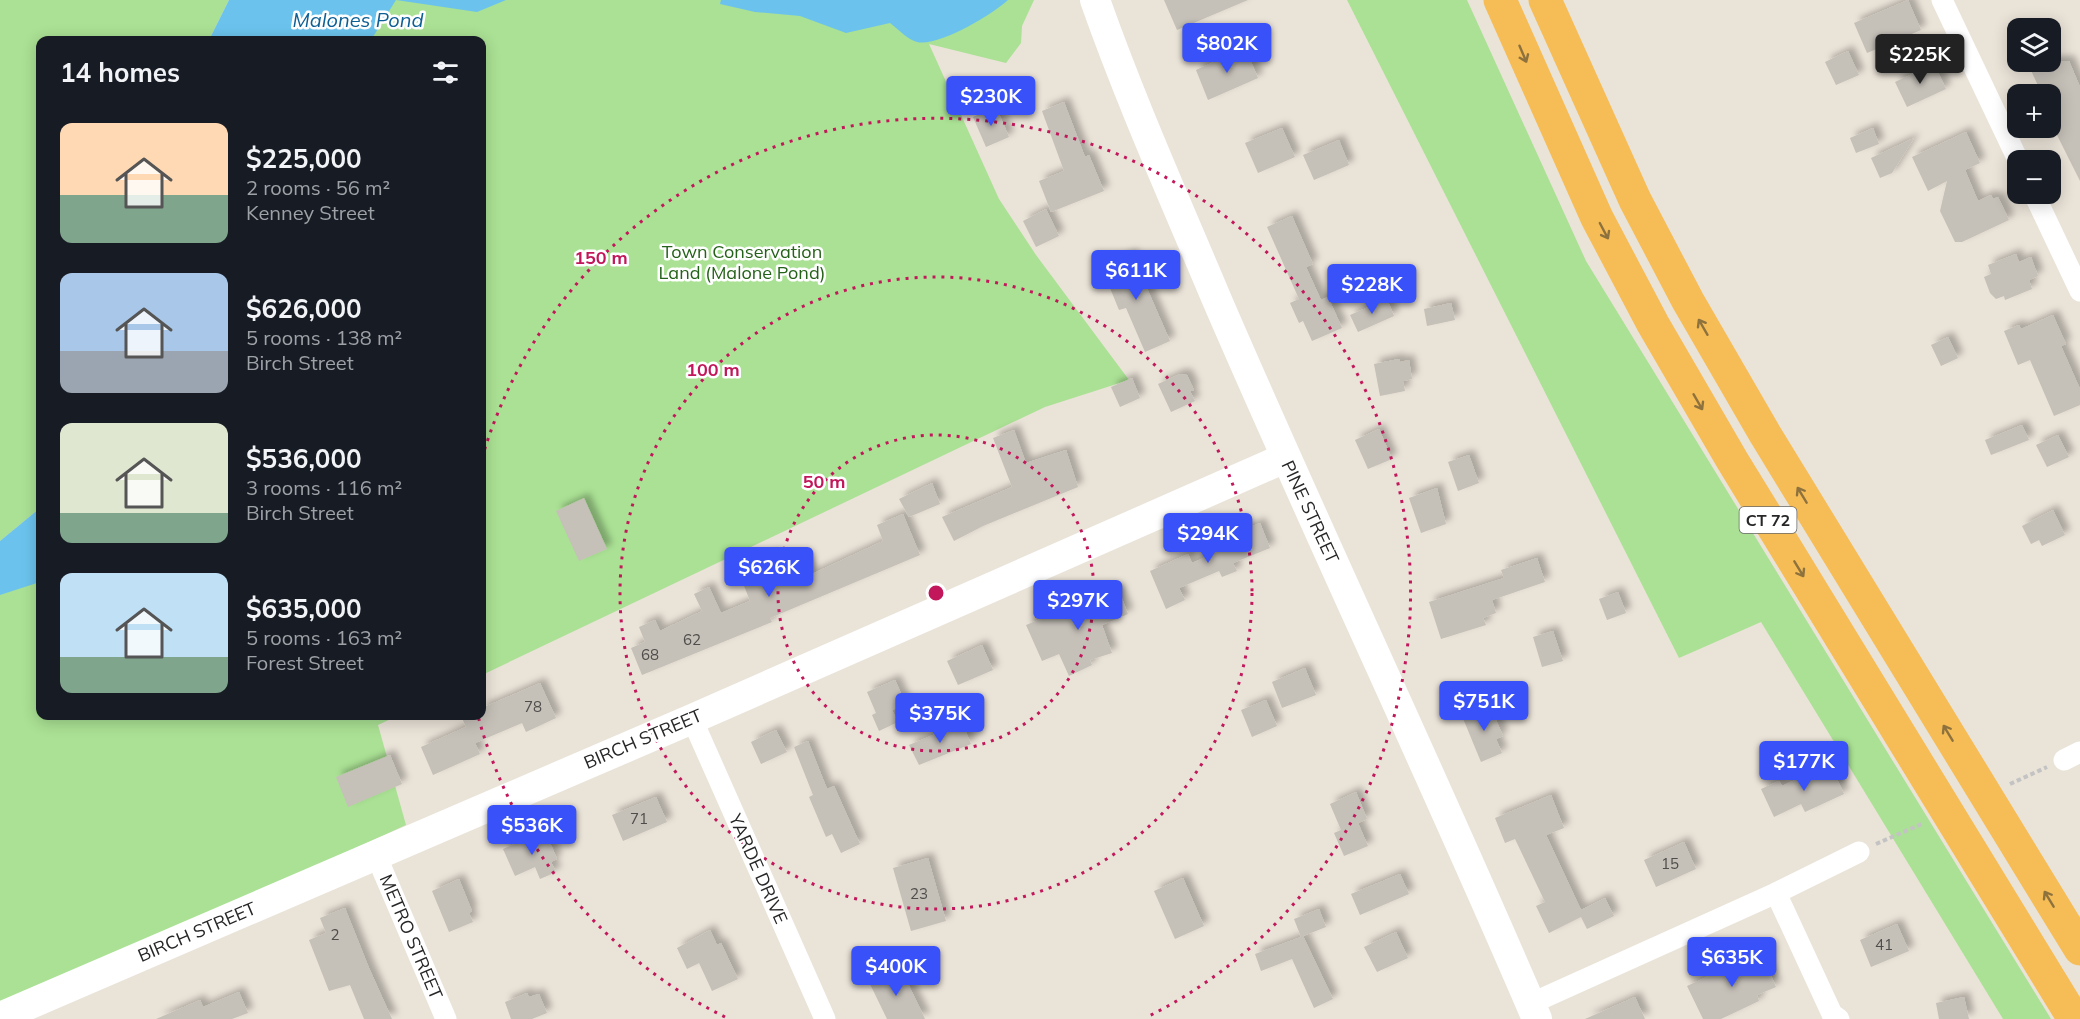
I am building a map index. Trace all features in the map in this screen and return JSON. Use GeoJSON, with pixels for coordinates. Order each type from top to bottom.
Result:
{"type":"FeatureCollection","features":[{"type":"Feature","properties":{"kind":"highway","name":"CT 72"},"geometry":{"type":"LineString","coordinates":[[1500,0],[1597,218],[1653,324],[1732,460],[2074,1019]]}},
{"type":"Feature","properties":{"kind":"highway","name":"CT 72"},"geometry":{"type":"LineString","coordinates":[[1545,0],[1630,189],[1688,301],[1765,434],[2080,949]]}},
{"type":"Feature","properties":{"kind":"main road","name":"PINE STREET"},"geometry":{"type":"LineString","coordinates":[[1095,0],[1149,141],[1285,458],[1374,652],[1533,1011]]}},
{"type":"Feature","properties":{"kind":"main road","name":"BIRCH STREET"},"geometry":{"type":"LineString","coordinates":[[0,1017],[692,718],[1285,458]]}},
{"type":"Feature","properties":{"kind":"street"},"geometry":{"type":"LineString","coordinates":[[1942,0],[2013,150]]}},
{"type":"Feature","properties":{"kind":"street"},"geometry":{"type":"LineString","coordinates":[[2039,204],[2080,291]]}},
{"type":"Feature","properties":{"kind":"street","name":"YARDE DRIVE"},"geometry":{"type":"LineString","coordinates":[[692,718],[825,1019]]}},
{"type":"Feature","properties":{"kind":"street"},"geometry":{"type":"LineString","coordinates":[[1533,1011],[1859,852]]}},
{"type":"Feature","properties":{"kind":"street","name":"METRO STREET"},"geometry":{"type":"LineString","coordinates":[[376,855],[446,1019]]}},
{"type":"Feature","properties":{"kind":"street"},"geometry":{"type":"LineString","coordinates":[[1776,893],[1832,1014],[1839,1019]]}},
{"type":"Feature","properties":{"kind":"green space"},"geometry":{"type":"Polygon","coordinates":[[[0,0],[229,0],[211,36],[36,36],[36,511],[0,541],[0,0]]]}},
{"type":"Feature","properties":{"kind":"green space","name":"Town Conservation Land (Malone Pond)"},"geometry":{"type":"Polygon","coordinates":[[[329,0],[1034,0],[1022,26],[1021,43],[1006,63],[929,44],[999,199],[1036,255],[1129,380],[1045,407],[486,673],[486,36],[304,36],[329,0]]]}},
{"type":"Feature","properties":{"kind":"green space"},"geometry":{"type":"Polygon","coordinates":[[[1347,0],[1467,0],[1586,261],[2051,1019],[2003,1019],[1761,622],[1679,658],[1347,0]]]}},
{"type":"Feature","properties":{"kind":"green space"},"geometry":{"type":"Polygon","coordinates":[[[36,560],[36,720],[389,720],[378,725],[406,825],[0,1010],[0,575],[36,560]]]}},
{"type":"Feature","properties":{"kind":"water","name":"Malones Pond"},"geometry":{"type":"Polygon","coordinates":[[[229,0],[396,0],[374,36],[211,36],[229,0]]]}},
{"type":"Feature","properties":{"kind":"water"},"geometry":{"type":"Polygon","coordinates":[[[396,0],[506,0],[477,12],[396,0]]]}},
{"type":"Feature","properties":{"kind":"water"},"geometry":{"type":"Polygon","coordinates":[[[721,0],[1008,0],[990,14],[951,35],[938,40],[917,42],[890,23],[846,33],[800,16],[755,12],[720,4],[721,0]]]}},
{"type":"Feature","properties":{"kind":"water"},"geometry":{"type":"Polygon","coordinates":[[[36,511],[36,583],[0,595],[0,541],[36,511]]]}},
{"type":"Feature","properties":{"kind":"building"},"geometry":{"type":"Polygon","coordinates":[[[1164,0],[1248,0],[1177,30],[1164,0]]]}},
{"type":"Feature","properties":{"kind":"building"},"geometry":{"type":"Polygon","coordinates":[[[1908,0],[1921,30],[1867,53],[1854,23],[1908,0]]]}},
{"type":"Feature","properties":{"kind":"building"},"geometry":{"type":"Polygon","coordinates":[[[1245,48],[1258,78],[1208,100],[1196,70],[1245,48]]]}},
{"type":"Feature","properties":{"kind":"building"},"geometry":{"type":"Polygon","coordinates":[[[1848,51],[1859,75],[1836,85],[1825,62],[1848,51]]]}},
{"type":"Feature","properties":{"kind":"building"},"geometry":{"type":"Polygon","coordinates":[[[2061,61],[2069,61],[2080,87],[2080,181],[2058,138],[2061,138],[2061,84],[2037,84],[2032,72],[2061,72],[2061,61]]]}},
{"type":"Feature","properties":{"kind":"building"},"geometry":{"type":"Polygon","coordinates":[[[1934,64],[1946,89],[1907,107],[1895,82],[1934,64]]]}},
{"type":"Feature","properties":{"kind":"building"},"geometry":{"type":"Polygon","coordinates":[[[1064,102],[1085,157],[1089,155],[1104,191],[1051,212],[1039,181],[1064,171],[1042,111],[1064,102]]]}},
{"type":"Feature","properties":{"kind":"building"},"geometry":{"type":"Polygon","coordinates":[[[996,107],[1009,137],[986,147],[973,117],[996,107]]]}},
{"type":"Feature","properties":{"kind":"building"},"geometry":{"type":"Polygon","coordinates":[[[1282,128],[1295,157],[1258,173],[1245,143],[1282,128]]]}},
{"type":"Feature","properties":{"kind":"building"},"geometry":{"type":"Polygon","coordinates":[[[1873,128],[1879,144],[1856,153],[1850,138],[1873,128]]]}},
{"type":"Feature","properties":{"kind":"building"},"geometry":{"type":"Polygon","coordinates":[[[1966,132],[1980,163],[1965,170],[1978,201],[1991,195],[1993,199],[1998,197],[2009,220],[1962,242],[1955,242],[1940,211],[1947,181],[1928,191],[1912,157],[1966,132]]]}},
{"type":"Feature","properties":{"kind":"building"},"geometry":{"type":"Polygon","coordinates":[[[1914,138],[1892,173],[1880,178],[1871,158],[1914,138]]]}},
{"type":"Feature","properties":{"kind":"building"},"geometry":{"type":"Polygon","coordinates":[[[1339,140],[1349,165],[1314,180],[1303,155],[1339,140]]]}},
{"type":"Feature","properties":{"kind":"building"},"geometry":{"type":"Polygon","coordinates":[[[1046,209],[1059,236],[1036,247],[1023,221],[1046,209]]]}},
{"type":"Feature","properties":{"kind":"building"},"geometry":{"type":"Polygon","coordinates":[[[1292,216],[1313,264],[1306,267],[1321,300],[1328,297],[1342,328],[1312,341],[1303,321],[1299,323],[1290,303],[1299,299],[1267,227],[1292,216]]]}},
{"type":"Feature","properties":{"kind":"building"},"geometry":{"type":"Polygon","coordinates":[[[1132,254],[1170,341],[1145,352],[1126,308],[1119,310],[1101,266],[1132,254]]]}},
{"type":"Feature","properties":{"kind":"building"},"geometry":{"type":"Polygon","coordinates":[[[2016,254],[2019,262],[2031,257],[2038,276],[2029,280],[2032,289],[2005,300],[2004,296],[1996,299],[1990,293],[1984,277],[1991,274],[1988,265],[2016,254]]]}},
{"type":"Feature","properties":{"kind":"building"},"geometry":{"type":"Polygon","coordinates":[[[1387,299],[1394,316],[1358,332],[1350,315],[1387,299]]]}},
{"type":"Feature","properties":{"kind":"building"},"geometry":{"type":"Polygon","coordinates":[[[1451,303],[1455,320],[1427,326],[1424,309],[1451,303]]]}},
{"type":"Feature","properties":{"kind":"building"},"geometry":{"type":"Polygon","coordinates":[[[2053,315],[2066,344],[2061,346],[2080,389],[2080,405],[2054,416],[2030,360],[2018,365],[2004,331],[2019,325],[2021,329],[2053,315]]]}},
{"type":"Feature","properties":{"kind":"building"},"geometry":{"type":"Polygon","coordinates":[[[1948,337],[1958,358],[1941,366],[1931,345],[1948,337]]]}},
{"type":"Feature","properties":{"kind":"building"},"geometry":{"type":"Polygon","coordinates":[[[1399,359],[1400,362],[1409,360],[1412,379],[1403,381],[1405,391],[1380,396],[1374,364],[1399,359]]]}},
{"type":"Feature","properties":{"kind":"building"},"geometry":{"type":"Polygon","coordinates":[[[1180,374],[1187,375],[1194,390],[1190,391],[1195,401],[1171,412],[1158,384],[1180,374]]]}},
{"type":"Feature","properties":{"kind":"building"},"geometry":{"type":"Polygon","coordinates":[[[1132,378],[1140,398],[1120,407],[1111,387],[1132,378]]]}},
{"type":"Feature","properties":{"kind":"building"},"geometry":{"type":"Polygon","coordinates":[[[2022,425],[2029,440],[1991,455],[1985,440],[2022,425]]]}},
{"type":"Feature","properties":{"kind":"building"},"geometry":{"type":"Polygon","coordinates":[[[1379,429],[1392,459],[1368,469],[1355,440],[1379,429]]]}},
{"type":"Feature","properties":{"kind":"building"},"geometry":{"type":"Polygon","coordinates":[[[1014,430],[1026,463],[1066,450],[1078,487],[983,526],[954,541],[942,517],[1012,487],[993,438],[1014,430]]]}},
{"type":"Feature","properties":{"kind":"building"},"geometry":{"type":"Polygon","coordinates":[[[2058,435],[2069,457],[2047,467],[2036,445],[2058,435]]]}},
{"type":"Feature","properties":{"kind":"building"},"geometry":{"type":"Polygon","coordinates":[[[1469,455],[1479,483],[1458,491],[1448,462],[1469,455]]]}},
{"type":"Feature","properties":{"kind":"building"},"geometry":{"type":"Polygon","coordinates":[[[932,483],[940,504],[909,517],[899,499],[932,483]]]}},
{"type":"Feature","properties":{"kind":"building"},"geometry":{"type":"Polygon","coordinates":[[[1437,488],[1446,524],[1421,533],[1409,498],[1437,488]]]}},
{"type":"Feature","properties":{"kind":"building"},"geometry":{"type":"Polygon","coordinates":[[[584,498],[607,549],[579,561],[556,511],[584,498]]]}},
{"type":"Feature","properties":{"kind":"building"},"geometry":{"type":"Polygon","coordinates":[[[2053,510],[2065,535],[2042,546],[2039,540],[2031,544],[2022,526],[2053,510]]]}},
{"type":"Feature","properties":{"kind":"building"},"geometry":{"type":"Polygon","coordinates":[[[903,514],[920,555],[770,618],[772,622],[642,675],[631,648],[645,642],[639,627],[655,620],[660,631],[702,611],[694,594],[709,587],[721,613],[750,601],[737,568],[774,554],[781,571],[806,560],[812,574],[883,541],[877,525],[903,514]]]}},
{"type":"Feature","properties":{"kind":"building"},"geometry":{"type":"Polygon","coordinates":[[[1260,523],[1270,548],[1233,563],[1237,571],[1222,577],[1219,571],[1179,588],[1185,600],[1166,609],[1150,571],[1188,554],[1192,563],[1227,548],[1222,538],[1260,523]]]}},
{"type":"Feature","properties":{"kind":"building"},"geometry":{"type":"Polygon","coordinates":[[[1537,558],[1545,582],[1492,600],[1496,613],[1483,618],[1486,625],[1441,639],[1429,602],[1504,578],[1501,570],[1537,558]]]}},
{"type":"Feature","properties":{"kind":"building"},"geometry":{"type":"Polygon","coordinates":[[[1118,588],[1128,614],[1102,625],[1112,653],[1090,660],[1092,665],[1069,676],[1059,654],[1042,661],[1026,625],[1118,588]]]}},
{"type":"Feature","properties":{"kind":"building"},"geometry":{"type":"Polygon","coordinates":[[[1618,592],[1626,613],[1607,620],[1599,599],[1618,592]]]}},
{"type":"Feature","properties":{"kind":"building"},"geometry":{"type":"Polygon","coordinates":[[[1553,631],[1563,661],[1542,667],[1533,637],[1553,631]]]}},
{"type":"Feature","properties":{"kind":"building"},"geometry":{"type":"Polygon","coordinates":[[[982,645],[993,670],[958,685],[947,661],[982,645]]]}},
{"type":"Feature","properties":{"kind":"building"},"geometry":{"type":"Polygon","coordinates":[[[1305,668],[1316,695],[1282,708],[1272,682],[1305,668]]]}},
{"type":"Feature","properties":{"kind":"building"},"geometry":{"type":"Polygon","coordinates":[[[895,680],[906,704],[892,710],[898,722],[879,731],[872,715],[876,713],[867,692],[895,680]]]}},
{"type":"Feature","properties":{"kind":"building"},"geometry":{"type":"Polygon","coordinates":[[[540,683],[556,718],[526,732],[522,723],[475,743],[480,754],[433,775],[421,747],[466,727],[463,720],[486,720],[486,706],[540,683]]]}},
{"type":"Feature","properties":{"kind":"building"},"geometry":{"type":"Polygon","coordinates":[[[1266,700],[1277,726],[1252,737],[1241,710],[1266,700]]]}},
{"type":"Feature","properties":{"kind":"building"},"geometry":{"type":"Polygon","coordinates":[[[1489,704],[1503,736],[1496,739],[1502,753],[1481,762],[1462,716],[1489,704]]]}},
{"type":"Feature","properties":{"kind":"building"},"geometry":{"type":"Polygon","coordinates":[[[962,723],[971,744],[919,765],[909,745],[962,723]]]}},
{"type":"Feature","properties":{"kind":"building"},"geometry":{"type":"Polygon","coordinates":[[[776,730],[787,752],[761,764],[751,742],[776,730]]]}},
{"type":"Feature","properties":{"kind":"building"},"geometry":{"type":"Polygon","coordinates":[[[808,741],[827,789],[834,786],[860,844],[841,853],[832,834],[826,837],[809,797],[813,795],[794,747],[808,741]]]}},
{"type":"Feature","properties":{"kind":"building"},"geometry":{"type":"Polygon","coordinates":[[[390,755],[402,784],[348,807],[336,777],[390,755]]]}},
{"type":"Feature","properties":{"kind":"building"},"geometry":{"type":"Polygon","coordinates":[[[1830,764],[1844,794],[1805,812],[1801,804],[1774,817],[1761,789],[1779,781],[1782,786],[1830,764]]]}},
{"type":"Feature","properties":{"kind":"building"},"geometry":{"type":"Polygon","coordinates":[[[1356,792],[1367,819],[1358,823],[1368,846],[1344,856],[1334,833],[1341,830],[1330,804],[1356,792]]]}},
{"type":"Feature","properties":{"kind":"building"},"geometry":{"type":"Polygon","coordinates":[[[1551,795],[1564,828],[1546,835],[1581,910],[1605,898],[1614,916],[1587,929],[1581,917],[1549,933],[1536,906],[1545,902],[1515,839],[1505,843],[1495,818],[1551,795]]]}},
{"type":"Feature","properties":{"kind":"building"},"geometry":{"type":"Polygon","coordinates":[[[656,797],[667,822],[623,841],[612,815],[656,797]]]}},
{"type":"Feature","properties":{"kind":"building"},"geometry":{"type":"Polygon","coordinates":[[[545,831],[557,859],[551,862],[556,872],[540,879],[535,867],[515,876],[503,849],[545,831]]]}},
{"type":"Feature","properties":{"kind":"building"},"geometry":{"type":"Polygon","coordinates":[[[1684,842],[1696,869],[1656,887],[1644,860],[1684,842]]]}},
{"type":"Feature","properties":{"kind":"building"},"geometry":{"type":"Polygon","coordinates":[[[928,858],[946,921],[911,931],[893,868],[928,858]]]}},
{"type":"Feature","properties":{"kind":"building"},"geometry":{"type":"Polygon","coordinates":[[[1400,874],[1409,894],[1360,915],[1351,894],[1400,874]]]}},
{"type":"Feature","properties":{"kind":"building"},"geometry":{"type":"Polygon","coordinates":[[[1183,878],[1204,926],[1175,939],[1154,891],[1183,878]]]}},
{"type":"Feature","properties":{"kind":"building"},"geometry":{"type":"Polygon","coordinates":[[[459,879],[472,911],[469,913],[473,922],[449,932],[432,891],[459,879]]]}},
{"type":"Feature","properties":{"kind":"building"},"geometry":{"type":"Polygon","coordinates":[[[345,908],[392,1019],[364,1019],[350,985],[329,991],[309,940],[326,933],[320,918],[345,908]]]}},
{"type":"Feature","properties":{"kind":"building"},"geometry":{"type":"Polygon","coordinates":[[[1319,909],[1326,927],[1303,936],[1333,999],[1314,1008],[1292,959],[1261,971],[1255,954],[1301,937],[1294,919],[1319,909]]]}},
{"type":"Feature","properties":{"kind":"building"},"geometry":{"type":"Polygon","coordinates":[[[1897,924],[1909,951],[1871,967],[1860,940],[1897,924]]]}},
{"type":"Feature","properties":{"kind":"building"},"geometry":{"type":"Polygon","coordinates":[[[710,930],[717,945],[721,943],[738,979],[712,991],[699,963],[687,969],[677,948],[710,930]]]}},
{"type":"Feature","properties":{"kind":"building"},"geometry":{"type":"Polygon","coordinates":[[[1396,932],[1408,958],[1377,972],[1364,947],[1396,932]]]}},
{"type":"Feature","properties":{"kind":"building"},"geometry":{"type":"Polygon","coordinates":[[[1761,952],[1776,987],[1757,995],[1759,1001],[1721,1019],[1703,1019],[1687,986],[1761,952]]]}},
{"type":"Feature","properties":{"kind":"building"},"geometry":{"type":"Polygon","coordinates":[[[900,967],[925,1019],[887,1019],[869,982],[900,967]]]}},
{"type":"Feature","properties":{"kind":"building"},"geometry":{"type":"Polygon","coordinates":[[[239,992],[248,1013],[232,1019],[156,1019],[200,1000],[203,1007],[239,992]]]}},
{"type":"Feature","properties":{"kind":"building"},"geometry":{"type":"Polygon","coordinates":[[[527,993],[529,997],[539,994],[547,1013],[532,1019],[511,1019],[505,1002],[527,993]]]}},
{"type":"Feature","properties":{"kind":"building"},"geometry":{"type":"Polygon","coordinates":[[[1635,997],[1645,1019],[1585,1019],[1635,997]]]}},
{"type":"Feature","properties":{"kind":"building"},"geometry":{"type":"Polygon","coordinates":[[[1964,997],[1969,1019],[1939,1019],[1936,1003],[1964,997]]]}}]}
